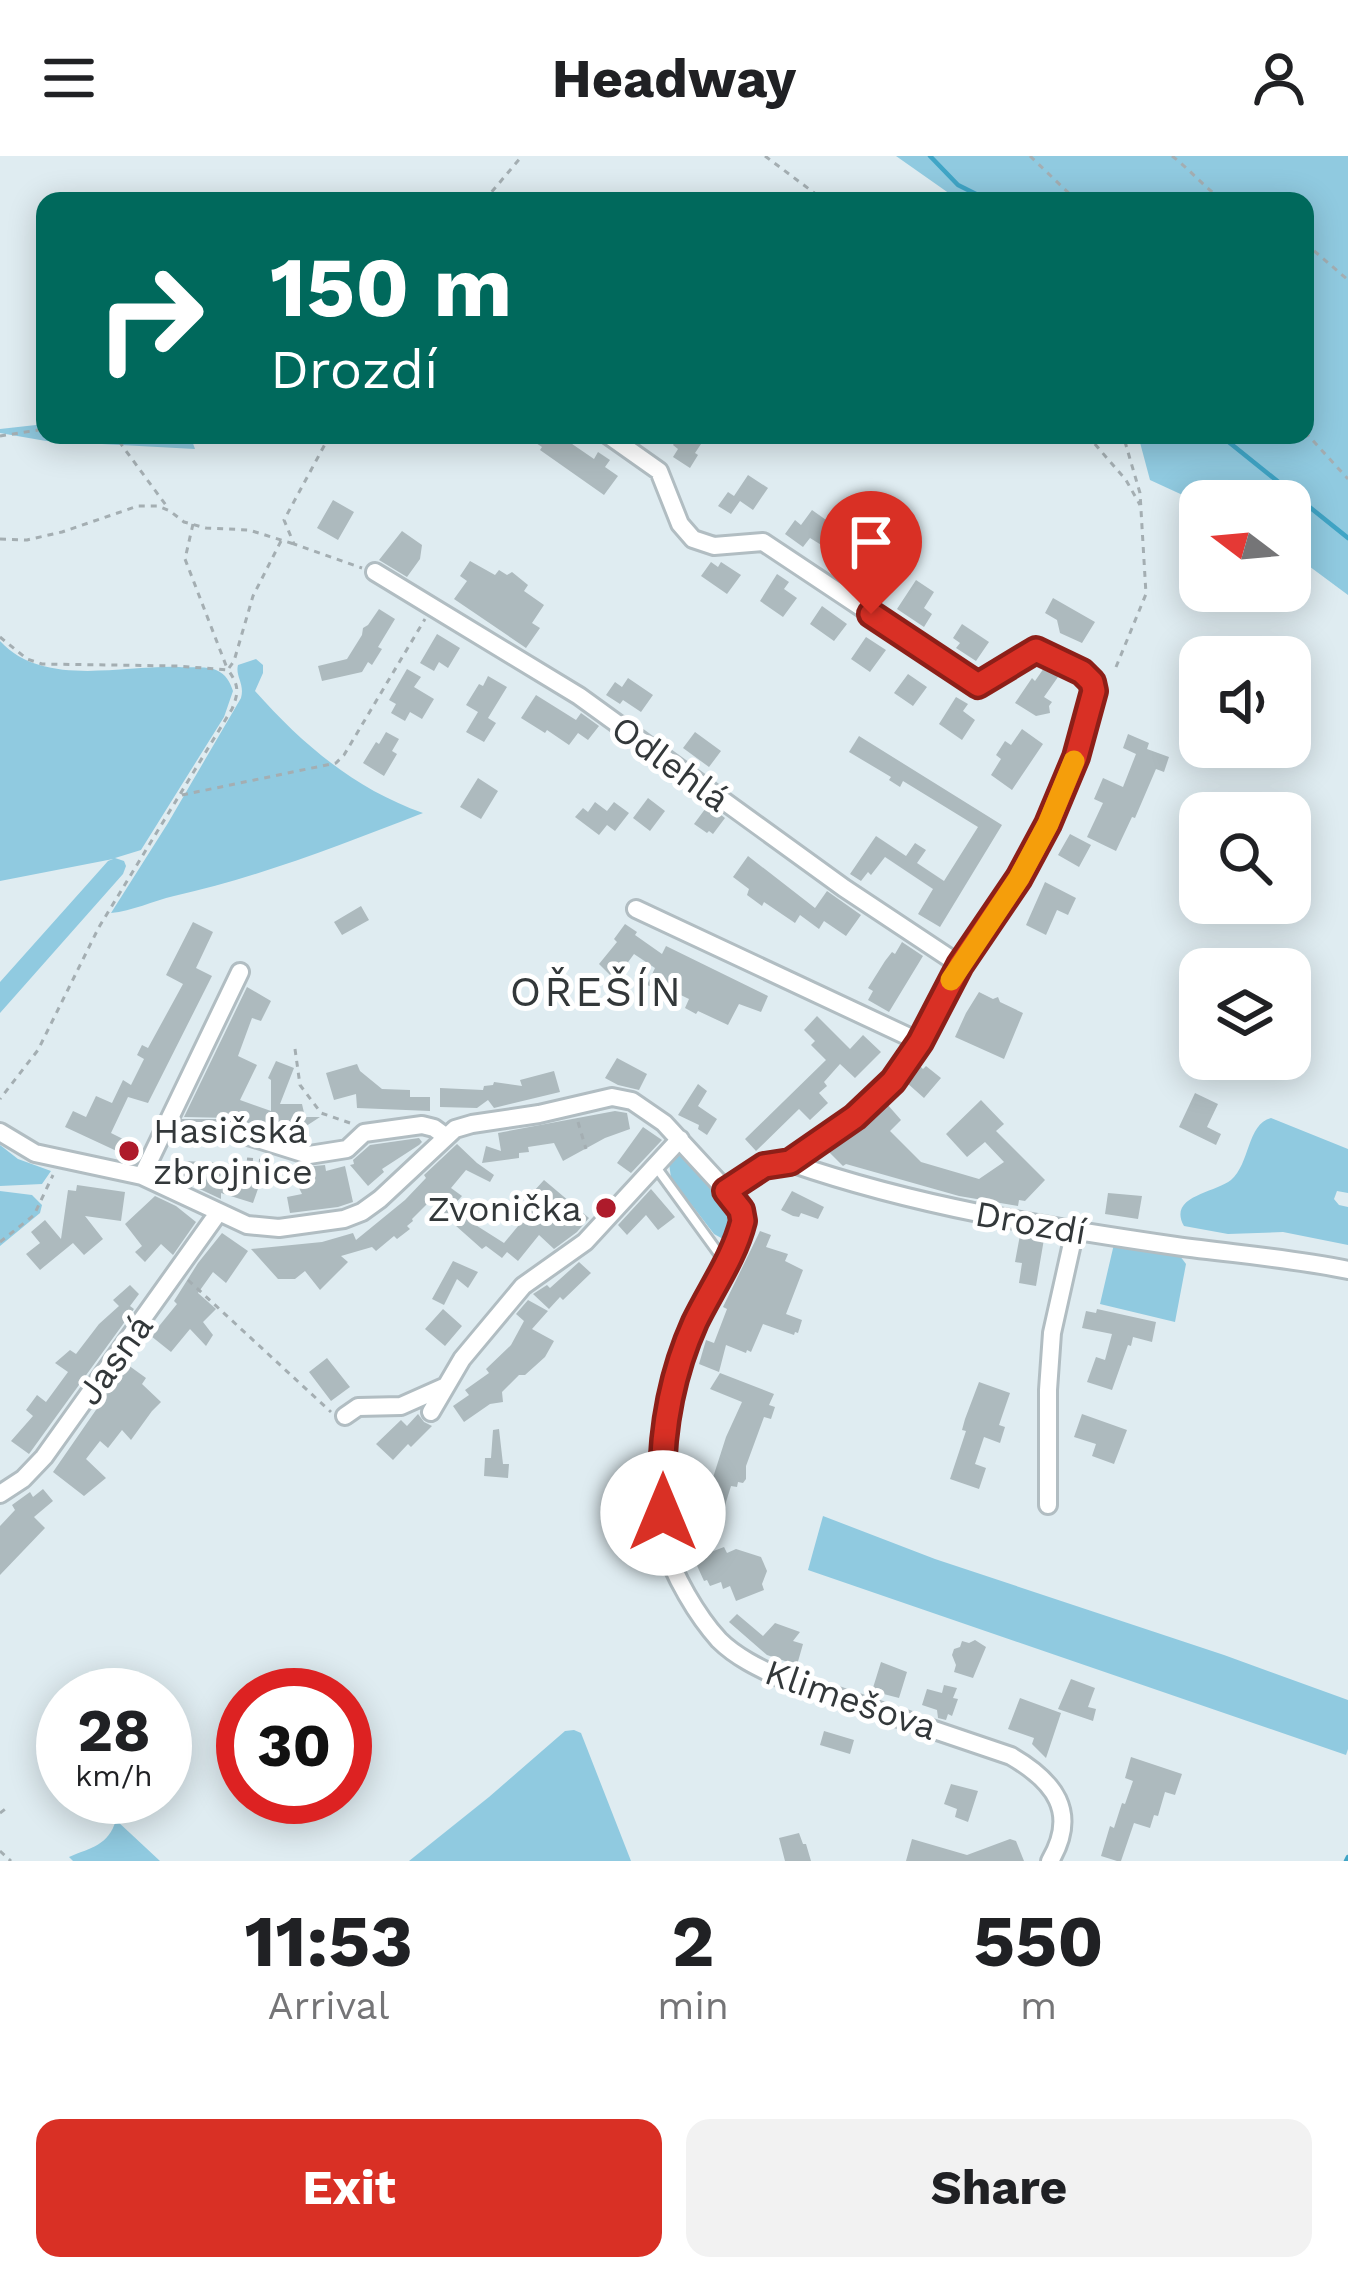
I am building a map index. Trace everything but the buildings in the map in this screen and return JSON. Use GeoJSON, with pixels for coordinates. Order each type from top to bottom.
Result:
{"type":"FeatureCollection","features":[{"type":"Feature","properties":{"kind":"street"},"geometry":{"type":"LineString","coordinates":[[0,1132],[35,1153],[142,1176],[247,1225],[304,1226],[344,1220],[380,1199],[445,1136],[472,1124],[539,1114],[602,1097],[625,1098],[664,1123],[726,1191],[764,1166],[790,1162],[833,1133],[893,1081],[1048,824],[1076,757],[1094,691],[1092,682],[1082,672],[1036,650],[978,685],[763,542],[714,546],[693,539],[680,524],[659,471],[621,444]]}},
{"type":"Feature","properties":{"kind":"street","name":"Odlehlá"},"geometry":{"type":"LineString","coordinates":[[375,572],[579,696],[844,888],[960,965]]}},
{"type":"Feature","properties":{"kind":"street"},"geometry":{"type":"LineString","coordinates":[[636,909],[920,1042]]}},
{"type":"Feature","properties":{"kind":"street"},"geometry":{"type":"LineString","coordinates":[[142,1176],[240,972]]}},
{"type":"Feature","properties":{"kind":"street"},"geometry":{"type":"LineString","coordinates":[[163,1130],[230,1130],[309,1155],[346,1149],[364,1133],[422,1125],[445,1136]]}},
{"type":"Feature","properties":{"kind":"street"},"geometry":{"type":"LineString","coordinates":[[431,1412],[462,1359],[523,1286],[586,1242],[680,1139]]}},
{"type":"Feature","properties":{"kind":"street","name":"Drozdí"},"geometry":{"type":"LineString","coordinates":[[790,1162],[965,1212],[1348,1270]]}},
{"type":"Feature","properties":{"kind":"street","name":"Klimešova"},"geometry":{"type":"LineString","coordinates":[[726,1191],[741,1210],[743,1221],[684,1351],[664,1430],[664,1541],[672,1567],[719,1640],[750,1664],[993,1749],[1033,1768],[1052,1787],[1061,1806],[1060,1845],[1050,1861]]}},
{"type":"Feature","properties":{"kind":"street","name":"Jasná"},"geometry":{"type":"LineString","coordinates":[[0,1494],[44,1456],[218,1214]]}},
{"type":"Feature","properties":{"kind":"street"},"geometry":{"type":"LineString","coordinates":[[1048,1505],[1052,1334],[1075,1230]]}},
{"type":"Feature","properties":{"kind":"street"},"geometry":{"type":"LineString","coordinates":[[345,1417],[358,1407],[401,1406],[447,1386]]}},
{"type":"Feature","properties":{"kind":"lane"},"geometry":{"type":"LineString","coordinates":[[656,1166],[726,1263]]}},
{"type":"Feature","properties":{"kind":"path"},"geometry":{"type":"LineString","coordinates":[[492,192],[522,156]]}},
{"type":"Feature","properties":{"kind":"path"},"geometry":{"type":"LineString","coordinates":[[765,156],[813,192]]}},
{"type":"Feature","properties":{"kind":"path"},"geometry":{"type":"LineString","coordinates":[[1030,156],[1068,192]]}},
{"type":"Feature","properties":{"kind":"path"},"geometry":{"type":"LineString","coordinates":[[1172,156],[1211,192]]}},
{"type":"Feature","properties":{"kind":"path"},"geometry":{"type":"LineString","coordinates":[[1314,252],[1348,280]]}},
{"type":"Feature","properties":{"kind":"path"},"geometry":{"type":"LineString","coordinates":[[0,436],[36,430]]}},
{"type":"Feature","properties":{"kind":"path"},"geometry":{"type":"LineString","coordinates":[[1314,442],[1348,479]]}},
{"type":"Feature","properties":{"kind":"path"},"geometry":{"type":"LineString","coordinates":[[121,444],[170,511]]}},
{"type":"Feature","properties":{"kind":"path"},"geometry":{"type":"LineString","coordinates":[[294,544],[284,520],[324,444]]}},
{"type":"Feature","properties":{"kind":"path"},"geometry":{"type":"LineString","coordinates":[[1096,444],[1141,506]]}},
{"type":"Feature","properties":{"kind":"path"},"geometry":{"type":"LineString","coordinates":[[1117,667],[1146,594],[1141,506],[1125,444]]}},
{"type":"Feature","properties":{"kind":"path"},"geometry":{"type":"LineString","coordinates":[[0,538],[27,540],[139,506],[158,506],[184,522],[249,530],[375,572]]}},
{"type":"Feature","properties":{"kind":"path"},"geometry":{"type":"LineString","coordinates":[[0,1099],[38,1050],[98,927],[239,692],[185,559],[193,524]]}},
{"type":"Feature","properties":{"kind":"path"},"geometry":{"type":"LineString","coordinates":[[228,670],[253,596],[281,541]]}},
{"type":"Feature","properties":{"kind":"path"},"geometry":{"type":"LineString","coordinates":[[180,795],[336,763],[432,607]]}},
{"type":"Feature","properties":{"kind":"path"},"geometry":{"type":"LineString","coordinates":[[0,637],[42,664],[228,670]]}},
{"type":"Feature","properties":{"kind":"path"},"geometry":{"type":"LineString","coordinates":[[295,1049],[299,1085],[320,1113],[350,1123],[356,1139]]}},
{"type":"Feature","properties":{"kind":"path"},"geometry":{"type":"LineString","coordinates":[[573,1105],[586,1149]]}},
{"type":"Feature","properties":{"kind":"path"},"geometry":{"type":"LineString","coordinates":[[0,1243],[34,1215],[61,1159]]}},
{"type":"Feature","properties":{"kind":"path"},"geometry":{"type":"LineString","coordinates":[[178,1271],[340,1421],[345,1417]]}},
{"type":"Feature","properties":{"kind":"path"},"geometry":{"type":"LineString","coordinates":[[0,1813],[8,1807]]}},
{"type":"Feature","properties":{"kind":"path"},"geometry":{"type":"LineString","coordinates":[[0,1851],[11,1861]]}},
{"type":"Feature","properties":{"kind":"shaded area"},"geometry":{"type":"Polygon","coordinates":[[[896,156],[1348,156],[1348,595],[1311,568],[1311,480],[1179,480],[1179,493],[1150,480],[1140,444],[1314,444],[1314,192],[947,192],[896,156]]]}},
{"type":"Feature","properties":{"kind":"shaded area"},"geometry":{"type":"Polygon","coordinates":[[[36,425],[36,439],[0,433],[0,429],[36,425]]]}},
{"type":"Feature","properties":{"kind":"shaded area"},"geometry":{"type":"Polygon","coordinates":[[[102,444],[193,444],[195,449],[102,444]]]}},
{"type":"Feature","properties":{"kind":"shaded area"},"geometry":{"type":"Polygon","coordinates":[[[0,641],[18,656],[61,669],[212,669],[225,676],[233,691],[224,717],[141,850],[115,858],[124,861],[123,874],[0,1013],[0,982],[113,859],[0,881],[0,641]]]}},
{"type":"Feature","properties":{"kind":"shaded area"},"geometry":{"type":"Polygon","coordinates":[[[256,659],[263,673],[255,691],[292,729],[353,778],[423,813],[269,870],[111,913],[241,698],[238,665],[256,659]]]}},
{"type":"Feature","properties":{"kind":"shaded area"},"geometry":{"type":"Polygon","coordinates":[[[1271,1118],[1348,1149],[1348,1193],[1337,1191],[1334,1199],[1348,1207],[1348,1245],[1283,1232],[1228,1234],[1184,1226],[1182,1208],[1231,1180],[1257,1128],[1271,1118]]]}},
{"type":"Feature","properties":{"kind":"shaded area"},"geometry":{"type":"Polygon","coordinates":[[[0,1145],[18,1159],[51,1171],[42,1184],[0,1186],[0,1145]]]}},
{"type":"Feature","properties":{"kind":"shaded area"},"geometry":{"type":"Polygon","coordinates":[[[679,1155],[725,1201],[733,1214],[731,1236],[723,1239],[714,1234],[671,1178],[669,1163],[679,1155]]]}},
{"type":"Feature","properties":{"kind":"shaded area"},"geometry":{"type":"Polygon","coordinates":[[[0,1191],[32,1195],[42,1205],[40,1213],[0,1246],[0,1191]]]}},
{"type":"Feature","properties":{"kind":"shaded area"},"geometry":{"type":"Polygon","coordinates":[[[1114,1244],[1180,1256],[1186,1264],[1175,1322],[1100,1304],[1114,1244]]]}},
{"type":"Feature","properties":{"kind":"shaded area"},"geometry":{"type":"Polygon","coordinates":[[[823,1516],[1348,1700],[1346,1755],[808,1570],[823,1516]]]}},
{"type":"Feature","properties":{"kind":"shaded area"},"geometry":{"type":"Polygon","coordinates":[[[565,1731],[581,1733],[631,1861],[409,1861],[565,1731]]]}},
{"type":"Feature","properties":{"kind":"shaded area"},"geometry":{"type":"Polygon","coordinates":[[[120,1824],[160,1861],[73,1861],[69,1857],[92,1848],[120,1824]]]}},
{"type":"Feature","properties":{"kind":"waterway"},"geometry":{"type":"LineString","coordinates":[[930,156],[958,185],[972,192]]}},
{"type":"Feature","properties":{"kind":"waterway"},"geometry":{"type":"LineString","coordinates":[[1231,444],[1348,538]]}},
{"type":"Feature","properties":{"kind":"waterway"},"geometry":{"type":"LineString","coordinates":[[1346,1861],[1348,1857]]}},
{"type":"Feature","properties":{"kind":"slow traffic"},"geometry":{"type":"LineString","coordinates":[[951,980],[1019,878],[1074,761]]}},
{"type":"Feature","properties":{"kind":"place","name":"Hasičská zbrojnice"},"geometry":{"type":"Point","coordinates":[129,1151]}},
{"type":"Feature","properties":{"kind":"place","name":"Zvonička"},"geometry":{"type":"Point","coordinates":[606,1208]}},
{"type":"Feature","properties":{"kind":"district","name":"OŘEŠÍN"},"geometry":{"type":"Point","coordinates":[597,991]}},
{"type":"Feature","properties":{"kind":"route"},"geometry":{"type":"LineString","coordinates":[[663,1513],[664,1430],[670,1400],[695,1322],[742,1229],[741,1210],[726,1191],[764,1166],[790,1162],[855,1117],[893,1081],[1048,824],[1092,706],[1094,691],[1088,676],[1054,656],[1036,650],[978,685],[871,614]]}}]}
